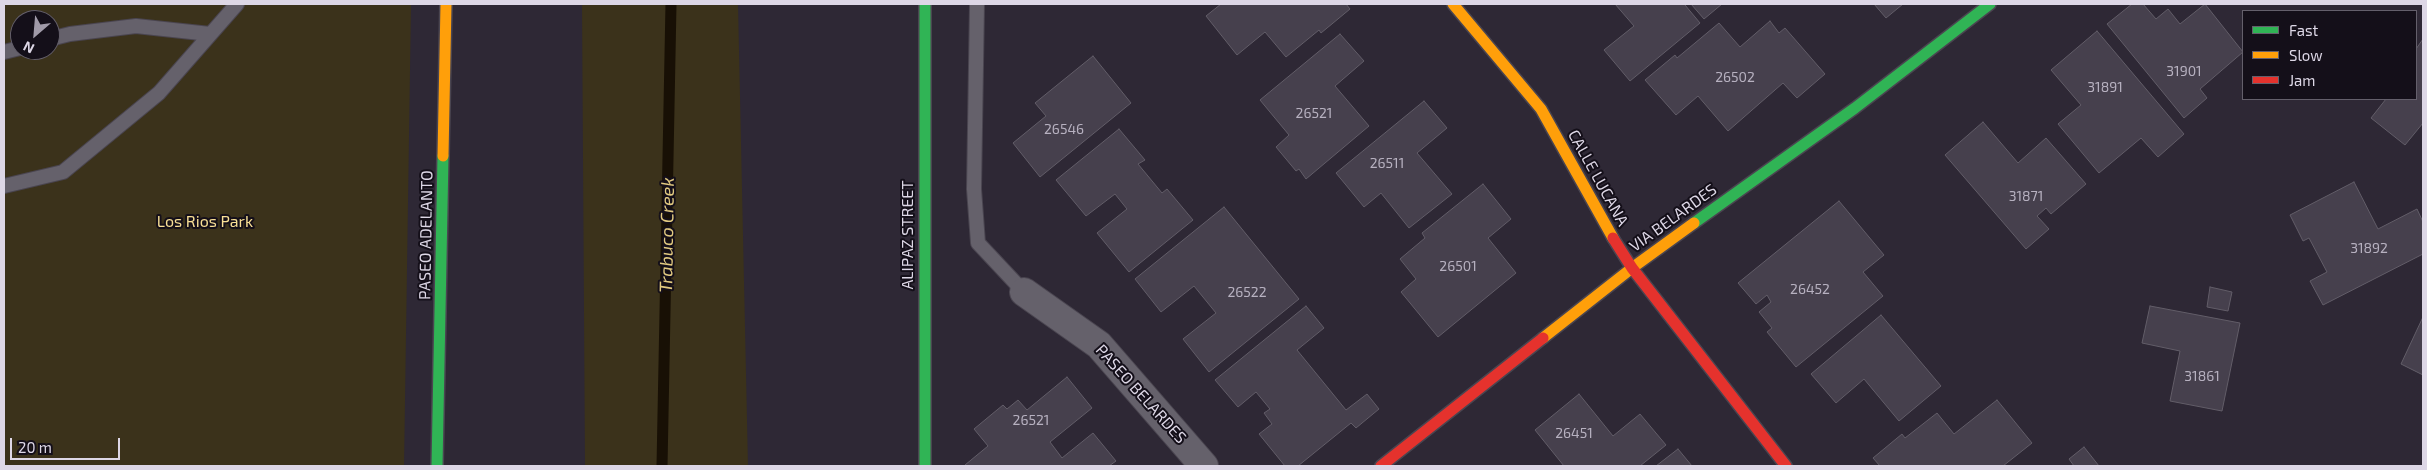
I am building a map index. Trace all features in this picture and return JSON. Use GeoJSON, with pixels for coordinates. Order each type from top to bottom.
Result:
{"type":"FeatureCollection","features":[{"type":"Feature","properties":{"kind":"street","name":"PASEO ADELANTO"},"geometry":{"type":"LineString","coordinates":[[437,466],[446,4]]}},
{"type":"Feature","properties":{"kind":"street","name":"ALIPAZ STREET"},"geometry":{"type":"LineString","coordinates":[[925,4],[925,466]]}},
{"type":"Feature","properties":{"kind":"street","name":"CALLE LUCANA"},"geometry":{"type":"LineString","coordinates":[[1453,4],[1541,110],[1606,227],[1632,268],[1786,466]]}},
{"type":"Feature","properties":{"kind":"street","name":"VIA BELARDES"},"geometry":{"type":"LineString","coordinates":[[1381,466],[1632,268],[1854,108],[1990,4]]}},
{"type":"Feature","properties":{"kind":"street","name":"PASEO BELARDES"},"geometry":{"type":"LineString","coordinates":[[1024,292],[1099,345],[1204,466]]}},
{"type":"Feature","properties":{"kind":"lane"},"geometry":{"type":"LineString","coordinates":[[4,186],[63,172],[159,93],[237,4]]}},
{"type":"Feature","properties":{"kind":"lane"},"geometry":{"type":"LineString","coordinates":[[976,4],[974,189],[978,243],[1024,292]]}},
{"type":"Feature","properties":{"kind":"lane"},"geometry":{"type":"LineString","coordinates":[[60,36],[136,26],[210,34]]}},
{"type":"Feature","properties":{"kind":"green space","name":"Los Rios Park"},"geometry":{"type":"Polygon","coordinates":[[[4,4],[411,4],[404,466],[4,466],[4,4]]]}},
{"type":"Feature","properties":{"kind":"green space"},"geometry":{"type":"Polygon","coordinates":[[[582,4],[738,4],[748,466],[585,466],[582,4]]]}},
{"type":"Feature","properties":{"kind":"building"},"geometry":{"type":"Polygon","coordinates":[[[1221,4],[1346,4],[1350,9],[1321,33],[1319,30],[1286,57],[1265,32],[1237,55],[1206,16],[1221,4]]]}},
{"type":"Feature","properties":{"kind":"building"},"geometry":{"type":"Polygon","coordinates":[[[1615,4],[1687,4],[1685,5],[1700,23],[1630,81],[1604,50],[1634,26],[1615,4]]]}},
{"type":"Feature","properties":{"kind":"building"},"geometry":{"type":"Polygon","coordinates":[[[1691,4],[1722,4],[1704,19],[1691,4]]]}},
{"type":"Feature","properties":{"kind":"building"},"geometry":{"type":"Polygon","coordinates":[[[1874,4],[1903,4],[1886,18],[1874,4]]]}},
{"type":"Feature","properties":{"kind":"building"},"geometry":{"type":"Polygon","coordinates":[[[2132,4],[2143,4],[2156,19],[2168,9],[2180,24],[2205,4],[2242,53],[2200,89],[2207,98],[2184,118],[2107,24],[2132,4]]]}},
{"type":"Feature","properties":{"kind":"building"},"geometry":{"type":"Polygon","coordinates":[[[1770,21],[1779,33],[1785,28],[1825,74],[1797,98],[1783,83],[1728,131],[1698,96],[1676,115],[1645,80],[1675,55],[1677,58],[1719,23],[1740,47],[1770,21]]]}},
{"type":"Feature","properties":{"kind":"building"},"geometry":{"type":"Polygon","coordinates":[[[2097,31],[2184,134],[2158,157],[2141,138],[2099,173],[2058,124],[2081,105],[2051,70],[2097,31]]]}},
{"type":"Feature","properties":{"kind":"building"},"geometry":{"type":"Polygon","coordinates":[[[1340,34],[1364,61],[1335,86],[1369,126],[1306,179],[1299,169],[1296,171],[1276,147],[1289,135],[1260,100],[1340,34]]]}},
{"type":"Feature","properties":{"kind":"building"},"geometry":{"type":"Polygon","coordinates":[[[2423,39],[2423,123],[2405,145],[2371,118],[2385,100],[2417,100],[2417,48],[2423,39]]]}},
{"type":"Feature","properties":{"kind":"building"},"geometry":{"type":"Polygon","coordinates":[[[1093,56],[1131,103],[1040,177],[1013,143],[1046,116],[1035,103],[1093,56]]]}},
{"type":"Feature","properties":{"kind":"building"},"geometry":{"type":"Polygon","coordinates":[[[1424,101],[1447,128],[1417,153],[1452,194],[1409,228],[1381,193],[1364,207],[1336,173],[1424,101]]]}},
{"type":"Feature","properties":{"kind":"building"},"geometry":{"type":"Polygon","coordinates":[[[1983,122],[2018,163],[2046,138],[2086,184],[2051,214],[2046,208],[2037,216],[2049,229],[2026,249],[1945,155],[1983,122]]]}},
{"type":"Feature","properties":{"kind":"building"},"geometry":{"type":"Polygon","coordinates":[[[1119,129],[1145,160],[1138,164],[1162,193],[1167,189],[1193,220],[1129,272],[1097,233],[1127,209],[1115,194],[1086,216],[1056,180],[1119,129]]]}},
{"type":"Feature","properties":{"kind":"building"},"geometry":{"type":"Polygon","coordinates":[[[2354,182],[2378,229],[2417,209],[2423,222],[2423,254],[2323,305],[2310,281],[2327,272],[2309,238],[2303,241],[2290,215],[2354,182]]]}},
{"type":"Feature","properties":{"kind":"building"},"geometry":{"type":"Polygon","coordinates":[[[1483,184],[1511,219],[1488,238],[1516,273],[1438,337],[1401,292],[1416,279],[1400,259],[1425,238],[1422,233],[1483,184]]]}},
{"type":"Feature","properties":{"kind":"building"},"geometry":{"type":"Polygon","coordinates":[[[1839,201],[1884,255],[1863,272],[1883,296],[1796,367],[1767,332],[1772,328],[1759,312],[1771,302],[1767,295],[1756,304],[1738,283],[1839,201]]]}},
{"type":"Feature","properties":{"kind":"building"},"geometry":{"type":"Polygon","coordinates":[[[1224,207],[1299,299],[1209,372],[1183,339],[1216,313],[1194,286],[1161,312],[1135,279],[1224,207]]]}},
{"type":"Feature","properties":{"kind":"building"},"geometry":{"type":"Polygon","coordinates":[[[2210,287],[2232,292],[2228,311],[2207,307],[2210,287]]]}},
{"type":"Feature","properties":{"kind":"building"},"geometry":{"type":"Polygon","coordinates":[[[1306,306],[1324,328],[1297,350],[1346,410],[1367,394],[1379,409],[1356,428],[1351,423],[1298,466],[1285,466],[1259,434],[1272,424],[1264,413],[1270,409],[1256,392],[1238,407],[1215,380],[1306,306]]]}},
{"type":"Feature","properties":{"kind":"building"},"geometry":{"type":"Polygon","coordinates":[[[2150,306],[2240,323],[2222,411],[2170,401],[2180,351],[2142,343],[2150,306]]]}},
{"type":"Feature","properties":{"kind":"building"},"geometry":{"type":"Polygon","coordinates":[[[1881,315],[1941,386],[1899,421],[1864,379],[1836,403],[1811,374],[1881,315]]]}},
{"type":"Feature","properties":{"kind":"building"},"geometry":{"type":"Polygon","coordinates":[[[2423,317],[2423,375],[2401,364],[2423,317]]]}},
{"type":"Feature","properties":{"kind":"building"},"geometry":{"type":"Polygon","coordinates":[[[1067,377],[1092,408],[1050,442],[1062,458],[1093,433],[1116,461],[1109,466],[965,465],[988,446],[974,429],[1003,405],[1007,409],[1018,400],[1027,410],[1067,377]]]}},
{"type":"Feature","properties":{"kind":"building"},"geometry":{"type":"Polygon","coordinates":[[[1579,394],[1613,436],[1640,414],[1666,445],[1640,466],[1564,466],[1535,430],[1579,394]]]}},
{"type":"Feature","properties":{"kind":"building"},"geometry":{"type":"Polygon","coordinates":[[[1997,400],[2032,443],[2003,466],[1880,466],[1873,458],[1902,434],[1905,438],[1937,413],[1954,434],[1997,400]]]}},
{"type":"Feature","properties":{"kind":"building"},"geometry":{"type":"Polygon","coordinates":[[[2084,447],[2099,466],[2074,466],[2069,459],[2084,447]]]}},
{"type":"Feature","properties":{"kind":"building"},"geometry":{"type":"Polygon","coordinates":[[[1678,449],[1692,466],[1656,466],[1678,449]]]}},
{"type":"Feature","properties":{"kind":"waterway","name":"Trabuco Creek"},"geometry":{"type":"LineString","coordinates":[[662,466],[671,4]]}},
{"type":"Feature","properties":{"kind":"traffic: fast"},"geometry":{"type":"LineString","coordinates":[[925,4],[925,466]]}},
{"type":"Feature","properties":{"kind":"traffic: fast"},"geometry":{"type":"LineString","coordinates":[[1694,223],[1855,108],[1990,4]]}},
{"type":"Feature","properties":{"kind":"traffic: fast"},"geometry":{"type":"LineString","coordinates":[[437,466],[443,156]]}},
{"type":"Feature","properties":{"kind":"traffic: slow"},"geometry":{"type":"LineString","coordinates":[[443,156],[446,4]]}},
{"type":"Feature","properties":{"kind":"traffic: slow"},"geometry":{"type":"LineString","coordinates":[[1453,4],[1541,109],[1613,238]]}},
{"type":"Feature","properties":{"kind":"traffic: slow"},"geometry":{"type":"LineString","coordinates":[[1543,338],[1632,268],[1694,223]]}},
{"type":"Feature","properties":{"kind":"traffic: jam"},"geometry":{"type":"LineString","coordinates":[[1613,238],[1632,268],[1786,466]]}},
{"type":"Feature","properties":{"kind":"traffic: jam"},"geometry":{"type":"LineString","coordinates":[[1381,466],[1543,338]]}}]}
